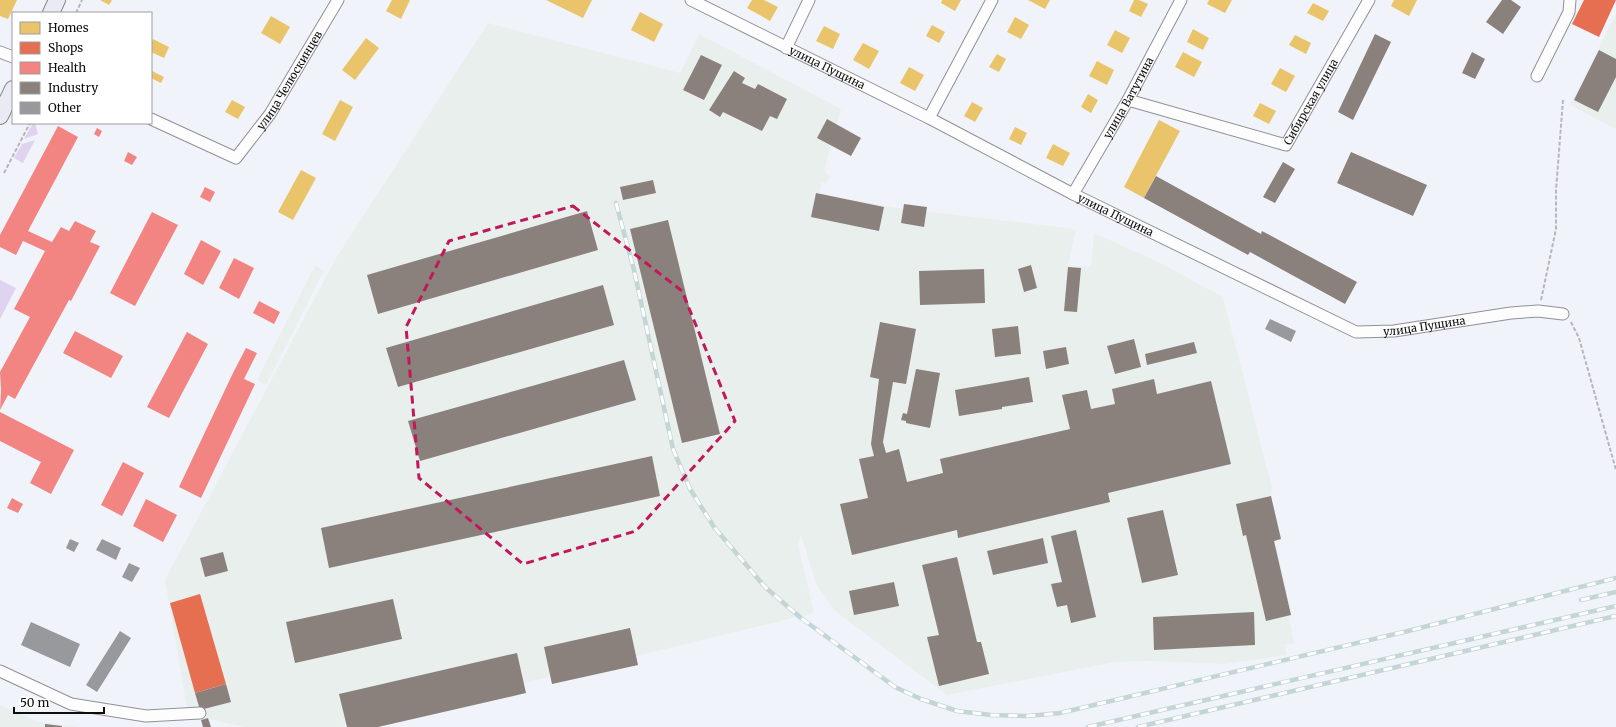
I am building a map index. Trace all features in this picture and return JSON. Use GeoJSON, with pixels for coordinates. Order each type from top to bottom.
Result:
{"type":"FeatureCollection","features":[{"type":"Feature","properties":{"kind":"street"},"geometry":{"type":"LineString","coordinates":[[51,12],[57,0]]}},
{"type":"Feature","properties":{"kind":"street","name":"улица Челюскинцев"},"geometry":{"type":"LineString","coordinates":[[152,119],[236,158],[270,114],[338,0]]}},
{"type":"Feature","properties":{"kind":"street","name":"улица Пущина"},"geometry":{"type":"LineString","coordinates":[[691,0],[929,118],[1073,194],[1356,332],[1394,331],[1511,313],[1538,311],[1563,314]]}},
{"type":"Feature","properties":{"kind":"street"},"geometry":{"type":"LineString","coordinates":[[786,48],[809,0]]}},
{"type":"Feature","properties":{"kind":"street"},"geometry":{"type":"LineString","coordinates":[[929,118],[992,0]]}},
{"type":"Feature","properties":{"kind":"street","name":"улица Ватутина"},"geometry":{"type":"LineString","coordinates":[[1073,194],[1128,100],[1181,0]]}},
{"type":"Feature","properties":{"kind":"street","name":"Сибирская улица"},"geometry":{"type":"LineString","coordinates":[[1128,100],[1286,144],[1369,0]]}},
{"type":"Feature","properties":{"kind":"street"},"geometry":{"type":"LineString","coordinates":[[1537,76],[1569,12],[1570,0]]}},
{"type":"Feature","properties":{"kind":"street"},"geometry":{"type":"LineString","coordinates":[[0,52],[12,57]]}},
{"type":"Feature","properties":{"kind":"street"},"geometry":{"type":"LineString","coordinates":[[0,116],[12,91]]}},
{"type":"Feature","properties":{"kind":"street"},"geometry":{"type":"LineString","coordinates":[[0,671],[71,704],[146,716],[200,713]]}},
{"type":"Feature","properties":{"kind":"path"},"geometry":{"type":"LineString","coordinates":[[76,12],[82,0]]}},
{"type":"Feature","properties":{"kind":"path"},"geometry":{"type":"LineString","coordinates":[[1538,311],[1556,229],[1556,190],[1563,100]]}},
{"type":"Feature","properties":{"kind":"path"},"geometry":{"type":"LineString","coordinates":[[4,173],[29,124]]}},
{"type":"Feature","properties":{"kind":"path"},"geometry":{"type":"LineString","coordinates":[[1563,314],[1569,320],[1579,338],[1616,470]]}},
{"type":"Feature","properties":{"kind":"highlighted area"},"geometry":{"type":"Polygon","coordinates":[[[573,206],[682,291],[735,421],[636,531],[523,564],[419,478],[406,327],[449,241],[573,206]]]}},
{"type":"Feature","properties":{"kind":"shaded area"},"geometry":{"type":"Polygon","coordinates":[[[1616,14],[1616,129],[1570,105],[1616,14]]]}},
{"type":"Feature","properties":{"kind":"shaded area"},"geometry":{"type":"Polygon","coordinates":[[[488,23],[680,73],[699,34],[841,109],[824,171],[831,177],[825,184],[822,182],[819,193],[890,207],[1076,229],[1068,265],[1091,267],[1094,233],[1160,263],[1223,297],[1272,488],[1271,496],[1281,539],[1275,541],[1292,616],[1289,617],[1294,643],[1284,645],[1287,655],[1225,664],[1148,661],[1115,662],[947,695],[835,611],[816,584],[801,535],[798,545],[814,613],[342,727],[244,727],[188,714],[165,580],[336,258],[488,23]]]}},
{"type":"Feature","properties":{"kind":"shaded area"},"geometry":{"type":"Polygon","coordinates":[[[32,124],[35,124],[38,134],[24,139],[32,124]]]}},
{"type":"Feature","properties":{"kind":"shaded area"},"geometry":{"type":"Polygon","coordinates":[[[35,140],[23,163],[14,158],[22,144],[35,140]]]}},
{"type":"Feature","properties":{"kind":"shaded area"},"geometry":{"type":"Polygon","coordinates":[[[315,266],[324,270],[266,385],[257,380],[315,266]]]}},
{"type":"Feature","properties":{"kind":"shaded area"},"geometry":{"type":"Polygon","coordinates":[[[0,280],[16,288],[0,319],[0,280]]]}},
{"type":"Feature","properties":{"kind":"shaded area"},"geometry":{"type":"Polygon","coordinates":[[[0,705],[38,722],[80,727],[0,727],[0,705]]]}},
{"type":"Feature","properties":{"kind":"building: Homes"},"geometry":{"type":"Polygon","coordinates":[[[0,0],[17,0],[8,19],[0,16],[0,0]]]}},
{"type":"Feature","properties":{"kind":"building: Homes"},"geometry":{"type":"Polygon","coordinates":[[[100,0],[112,0],[109,5],[100,0]]]}},
{"type":"Feature","properties":{"kind":"building: Homes"},"geometry":{"type":"Polygon","coordinates":[[[392,0],[410,0],[401,19],[386,11],[392,0]]]}},
{"type":"Feature","properties":{"kind":"building: Homes"},"geometry":{"type":"Polygon","coordinates":[[[546,0],[592,0],[583,18],[546,0]]]}},
{"type":"Feature","properties":{"kind":"building: Homes"},"geometry":{"type":"Polygon","coordinates":[[[752,0],[764,0],[778,7],[770,21],[747,8],[752,0]]]}},
{"type":"Feature","properties":{"kind":"building: Homes"},"geometry":{"type":"Polygon","coordinates":[[[942,0],[961,0],[955,11],[941,3],[942,0]]]}},
{"type":"Feature","properties":{"kind":"building: Homes"},"geometry":{"type":"Polygon","coordinates":[[[1028,0],[1050,0],[1045,9],[1028,0]]]}},
{"type":"Feature","properties":{"kind":"building: Homes"},"geometry":{"type":"Polygon","coordinates":[[[1134,0],[1139,0],[1148,4],[1141,17],[1129,11],[1134,0]]]}},
{"type":"Feature","properties":{"kind":"building: Homes"},"geometry":{"type":"Polygon","coordinates":[[[1209,0],[1232,0],[1225,13],[1207,4],[1209,0]]]}},
{"type":"Feature","properties":{"kind":"building: Homes"},"geometry":{"type":"Polygon","coordinates":[[[1394,0],[1417,0],[1409,16],[1391,6],[1394,0]]]}},
{"type":"Feature","properties":{"kind":"building: Homes"},"geometry":{"type":"Polygon","coordinates":[[[1313,3],[1329,11],[1323,21],[1307,13],[1313,3]]]}},
{"type":"Feature","properties":{"kind":"building: Homes"},"geometry":{"type":"Polygon","coordinates":[[[640,12],[663,24],[654,42],[631,30],[640,12]]]}},
{"type":"Feature","properties":{"kind":"building: Homes"},"geometry":{"type":"Polygon","coordinates":[[[271,16],[290,27],[280,44],[261,33],[271,16]]]}},
{"type":"Feature","properties":{"kind":"building: Homes"},"geometry":{"type":"Polygon","coordinates":[[[1015,17],[1029,25],[1021,39],[1007,32],[1015,17]]]}},
{"type":"Feature","properties":{"kind":"building: Homes"},"geometry":{"type":"Polygon","coordinates":[[[932,25],[945,32],[939,43],[926,36],[932,25]]]}},
{"type":"Feature","properties":{"kind":"building: Homes"},"geometry":{"type":"Polygon","coordinates":[[[824,26],[840,34],[833,49],[816,41],[824,26]]]}},
{"type":"Feature","properties":{"kind":"building: Homes"},"geometry":{"type":"Polygon","coordinates":[[[1193,29],[1209,38],[1203,50],[1187,42],[1193,29]]]}},
{"type":"Feature","properties":{"kind":"building: Homes"},"geometry":{"type":"Polygon","coordinates":[[[1115,30],[1130,38],[1122,53],[1107,45],[1115,30]]]}},
{"type":"Feature","properties":{"kind":"building: Homes"},"geometry":{"type":"Polygon","coordinates":[[[1295,35],[1311,43],[1306,54],[1289,45],[1295,35]]]}},
{"type":"Feature","properties":{"kind":"building: Homes"},"geometry":{"type":"Polygon","coordinates":[[[366,38],[379,48],[355,80],[342,70],[366,38]]]}},
{"type":"Feature","properties":{"kind":"building: Homes"},"geometry":{"type":"Polygon","coordinates":[[[153,39],[169,47],[164,58],[152,52],[153,39]]]}},
{"type":"Feature","properties":{"kind":"building: Homes"},"geometry":{"type":"Polygon","coordinates":[[[863,43],[879,51],[869,69],[853,60],[863,43]]]}},
{"type":"Feature","properties":{"kind":"building: Homes"},"geometry":{"type":"Polygon","coordinates":[[[1183,52],[1202,62],[1194,77],[1175,67],[1183,52]]]}},
{"type":"Feature","properties":{"kind":"building: Homes"},"geometry":{"type":"Polygon","coordinates":[[[997,54],[1006,59],[999,72],[989,67],[997,54]]]}},
{"type":"Feature","properties":{"kind":"building: Homes"},"geometry":{"type":"Polygon","coordinates":[[[1097,61],[1114,70],[1107,85],[1089,76],[1097,61]]]}},
{"type":"Feature","properties":{"kind":"building: Homes"},"geometry":{"type":"Polygon","coordinates":[[[909,67],[924,75],[915,91],[900,83],[909,67]]]}},
{"type":"Feature","properties":{"kind":"building: Homes"},"geometry":{"type":"Polygon","coordinates":[[[1280,68],[1295,76],[1286,92],[1271,84],[1280,68]]]}},
{"type":"Feature","properties":{"kind":"building: Homes"},"geometry":{"type":"Polygon","coordinates":[[[152,71],[164,77],[161,83],[152,78],[152,71]]]}},
{"type":"Feature","properties":{"kind":"building: Homes"},"geometry":{"type":"Polygon","coordinates":[[[1088,94],[1098,100],[1091,113],[1081,107],[1088,94]]]}},
{"type":"Feature","properties":{"kind":"building: Homes"},"geometry":{"type":"Polygon","coordinates":[[[232,100],[245,107],[238,119],[225,112],[232,100]]]}},
{"type":"Feature","properties":{"kind":"building: Homes"},"geometry":{"type":"Polygon","coordinates":[[[340,100],[353,107],[335,141],[322,134],[340,100]]]}},
{"type":"Feature","properties":{"kind":"building: Homes"},"geometry":{"type":"Polygon","coordinates":[[[972,102],[983,108],[975,122],[964,116],[972,102]]]}},
{"type":"Feature","properties":{"kind":"building: Homes"},"geometry":{"type":"Polygon","coordinates":[[[1260,103],[1276,111],[1269,124],[1253,116],[1260,103]]]}},
{"type":"Feature","properties":{"kind":"building: Homes"},"geometry":{"type":"Polygon","coordinates":[[[1159,120],[1180,131],[1144,198],[1124,187],[1159,120]]]}},
{"type":"Feature","properties":{"kind":"building: Homes"},"geometry":{"type":"Polygon","coordinates":[[[1015,127],[1027,133],[1021,145],[1009,139],[1015,127]]]}},
{"type":"Feature","properties":{"kind":"building: Homes"},"geometry":{"type":"Polygon","coordinates":[[[1053,144],[1070,153],[1063,166],[1046,158],[1053,144]]]}},
{"type":"Feature","properties":{"kind":"building: Homes"},"geometry":{"type":"Polygon","coordinates":[[[301,170],[316,178],[293,220],[278,212],[301,170]]]}},
{"type":"Feature","properties":{"kind":"building: Shops"},"geometry":{"type":"Polygon","coordinates":[[[1584,0],[1616,0],[1599,37],[1572,24],[1584,0]]]}},
{"type":"Feature","properties":{"kind":"building: Shops"},"geometry":{"type":"Polygon","coordinates":[[[200,594],[226,684],[195,693],[170,603],[200,594]]]}},
{"type":"Feature","properties":{"kind":"building: Health"},"geometry":{"type":"Polygon","coordinates":[[[58,126],[78,137],[28,231],[52,242],[61,227],[69,231],[75,221],[96,231],[90,242],[100,246],[71,301],[69,300],[15,399],[8,395],[0,410],[0,372],[30,317],[14,309],[45,251],[23,241],[16,255],[0,247],[0,235],[58,126]]]}},
{"type":"Feature","properties":{"kind":"building: Health"},"geometry":{"type":"Polygon","coordinates":[[[97,128],[102,131],[99,137],[94,134],[97,128]]]}},
{"type":"Feature","properties":{"kind":"building: Health"},"geometry":{"type":"Polygon","coordinates":[[[128,152],[137,157],[132,165],[124,161],[128,152]]]}},
{"type":"Feature","properties":{"kind":"building: Health"},"geometry":{"type":"Polygon","coordinates":[[[205,187],[215,192],[210,202],[200,197],[205,187]]]}},
{"type":"Feature","properties":{"kind":"building: Health"},"geometry":{"type":"Polygon","coordinates":[[[152,212],[178,225],[135,306],[110,293],[152,212]]]}},
{"type":"Feature","properties":{"kind":"building: Health"},"geometry":{"type":"Polygon","coordinates":[[[201,240],[221,251],[203,285],[184,274],[201,240]]]}},
{"type":"Feature","properties":{"kind":"building: Health"},"geometry":{"type":"Polygon","coordinates":[[[234,258],[254,268],[239,299],[219,288],[234,258]]]}},
{"type":"Feature","properties":{"kind":"building: Health"},"geometry":{"type":"Polygon","coordinates":[[[259,301],[280,312],[274,324],[253,313],[259,301]]]}},
{"type":"Feature","properties":{"kind":"building: Health"},"geometry":{"type":"Polygon","coordinates":[[[75,331],[123,356],[111,378],[63,353],[75,331]]]}},
{"type":"Feature","properties":{"kind":"building: Health"},"geometry":{"type":"Polygon","coordinates":[[[187,332],[208,344],[169,418],[147,407],[187,332]]]}},
{"type":"Feature","properties":{"kind":"building: Health"},"geometry":{"type":"Polygon","coordinates":[[[246,348],[257,353],[244,379],[255,384],[201,498],[179,487],[246,348]]]}},
{"type":"Feature","properties":{"kind":"building: Health"},"geometry":{"type":"Polygon","coordinates":[[[0,412],[74,450],[51,494],[30,483],[41,462],[0,441],[0,412]]]}},
{"type":"Feature","properties":{"kind":"building: Health"},"geometry":{"type":"Polygon","coordinates":[[[123,462],[144,473],[122,516],[101,505],[123,462]]]}},
{"type":"Feature","properties":{"kind":"building: Health"},"geometry":{"type":"Polygon","coordinates":[[[12,498],[23,504],[18,513],[7,508],[12,498]]]}},
{"type":"Feature","properties":{"kind":"building: Health"},"geometry":{"type":"Polygon","coordinates":[[[146,499],[177,515],[163,542],[133,526],[146,499]]]}},
{"type":"Feature","properties":{"kind":"building: Industry"},"geometry":{"type":"Polygon","coordinates":[[[1502,0],[1511,0],[1521,7],[1503,34],[1486,22],[1502,0]]]}},
{"type":"Feature","properties":{"kind":"building: Industry"},"geometry":{"type":"Polygon","coordinates":[[[1375,34],[1391,42],[1353,120],[1338,112],[1375,34]]]}},
{"type":"Feature","properties":{"kind":"building: Industry"},"geometry":{"type":"Polygon","coordinates":[[[1599,50],[1616,59],[1616,77],[1598,112],[1574,100],[1599,50]]]}},
{"type":"Feature","properties":{"kind":"building: Industry"},"geometry":{"type":"Polygon","coordinates":[[[1472,52],[1485,59],[1475,79],[1462,73],[1472,52]]]}},
{"type":"Feature","properties":{"kind":"building: Industry"},"geometry":{"type":"Polygon","coordinates":[[[701,55],[722,65],[704,100],[683,90],[701,55]]]}},
{"type":"Feature","properties":{"kind":"building: Industry"},"geometry":{"type":"Polygon","coordinates":[[[734,71],[745,78],[742,83],[755,89],[758,84],[787,99],[777,119],[770,116],[762,131],[723,112],[720,117],[709,110],[734,71]]]}},
{"type":"Feature","properties":{"kind":"building: Industry"},"geometry":{"type":"Polygon","coordinates":[[[827,119],[861,138],[851,156],[817,138],[827,119]]]}},
{"type":"Feature","properties":{"kind":"building: Industry"},"geometry":{"type":"Polygon","coordinates":[[[1351,152],[1427,185],[1413,216],[1337,183],[1351,152]]]}},
{"type":"Feature","properties":{"kind":"building: Industry"},"geometry":{"type":"Polygon","coordinates":[[[1283,162],[1295,169],[1275,203],[1263,197],[1283,162]]]}},
{"type":"Feature","properties":{"kind":"building: Industry"},"geometry":{"type":"Polygon","coordinates":[[[1156,176],[1261,234],[1262,231],[1357,282],[1345,304],[1250,252],[1248,255],[1144,198],[1156,176]]]}},
{"type":"Feature","properties":{"kind":"building: Industry"},"geometry":{"type":"Polygon","coordinates":[[[653,180],[656,193],[623,200],[620,187],[653,180]]]}},
{"type":"Feature","properties":{"kind":"building: Industry"},"geometry":{"type":"Polygon","coordinates":[[[816,193],[884,207],[879,231],[811,217],[816,193]]]}},
{"type":"Feature","properties":{"kind":"building: Industry"},"geometry":{"type":"Polygon","coordinates":[[[904,204],[927,207],[924,227],[901,223],[904,204]]]}},
{"type":"Feature","properties":{"kind":"building: Industry"},"geometry":{"type":"Polygon","coordinates":[[[587,211],[598,250],[378,314],[367,275],[587,211]]]}},
{"type":"Feature","properties":{"kind":"building: Industry"},"geometry":{"type":"Polygon","coordinates":[[[668,220],[720,434],[682,443],[630,229],[668,220]]]}},
{"type":"Feature","properties":{"kind":"building: Industry"},"geometry":{"type":"Polygon","coordinates":[[[1031,265],[1037,288],[1024,292],[1018,269],[1031,265]]]}},
{"type":"Feature","properties":{"kind":"building: Industry"},"geometry":{"type":"Polygon","coordinates":[[[1068,267],[1081,268],[1077,312],[1064,311],[1068,267]]]}},
{"type":"Feature","properties":{"kind":"building: Industry"},"geometry":{"type":"Polygon","coordinates":[[[984,269],[985,303],[920,305],[919,271],[984,269]]]}},
{"type":"Feature","properties":{"kind":"building: Industry"},"geometry":{"type":"Polygon","coordinates":[[[603,285],[614,325],[398,387],[386,348],[603,285]]]}},
{"type":"Feature","properties":{"kind":"building: Industry"},"geometry":{"type":"Polygon","coordinates":[[[880,322],[916,329],[906,384],[893,382],[883,442],[886,453],[899,449],[907,482],[943,473],[940,459],[1070,429],[1062,395],[1087,390],[1091,409],[1115,404],[1112,389],[1154,379],[1157,394],[1211,381],[1231,464],[1108,493],[1110,502],[958,538],[957,530],[852,555],[840,504],[868,498],[859,459],[874,456],[871,444],[879,379],[870,377],[880,322]]]}},
{"type":"Feature","properties":{"kind":"building: Industry"},"geometry":{"type":"Polygon","coordinates":[[[1018,326],[1021,354],[995,357],[992,329],[1018,326]]]}},
{"type":"Feature","properties":{"kind":"building: Industry"},"geometry":{"type":"Polygon","coordinates":[[[1134,339],[1141,367],[1115,374],[1107,346],[1134,339]]]}},
{"type":"Feature","properties":{"kind":"building: Industry"},"geometry":{"type":"Polygon","coordinates":[[[1194,342],[1197,353],[1147,365],[1145,354],[1194,342]]]}},
{"type":"Feature","properties":{"kind":"building: Industry"},"geometry":{"type":"Polygon","coordinates":[[[1066,347],[1069,364],[1046,369],[1043,351],[1066,347]]]}},
{"type":"Feature","properties":{"kind":"building: Industry"},"geometry":{"type":"Polygon","coordinates":[[[624,360],[636,400],[420,461],[408,421],[624,360]]]}},
{"type":"Feature","properties":{"kind":"building: Industry"},"geometry":{"type":"Polygon","coordinates":[[[916,369],[940,373],[930,428],[906,423],[906,421],[901,420],[903,413],[907,414],[916,369]]]}},
{"type":"Feature","properties":{"kind":"building: Industry"},"geometry":{"type":"Polygon","coordinates":[[[1029,377],[1033,402],[959,416],[955,390],[1029,377]]]}},
{"type":"Feature","properties":{"kind":"building: Industry"},"geometry":{"type":"Polygon","coordinates":[[[652,456],[660,496],[329,568],[321,528],[652,456]]]}},
{"type":"Feature","properties":{"kind":"building: Industry"},"geometry":{"type":"Polygon","coordinates":[[[1271,496],[1281,539],[1274,541],[1291,615],[1266,621],[1246,535],[1243,536],[1236,504],[1271,496]]]}},
{"type":"Feature","properties":{"kind":"building: Industry"},"geometry":{"type":"Polygon","coordinates":[[[1163,510],[1178,575],[1142,583],[1127,518],[1163,510]]]}},
{"type":"Feature","properties":{"kind":"building: Industry"},"geometry":{"type":"Polygon","coordinates":[[[1076,530],[1096,617],[1071,623],[1067,605],[1057,607],[1051,584],[1062,582],[1051,536],[1076,530]]]}},
{"type":"Feature","properties":{"kind":"building: Industry"},"geometry":{"type":"Polygon","coordinates":[[[1043,538],[1048,563],[993,575],[987,551],[1043,538]]]}},
{"type":"Feature","properties":{"kind":"building: Industry"},"geometry":{"type":"Polygon","coordinates":[[[223,552],[228,571],[205,577],[200,558],[223,552]]]}},
{"type":"Feature","properties":{"kind":"building: Industry"},"geometry":{"type":"Polygon","coordinates":[[[957,557],[977,642],[981,642],[989,674],[939,686],[927,637],[939,635],[922,565],[957,557]]]}},
{"type":"Feature","properties":{"kind":"building: Industry"},"geometry":{"type":"Polygon","coordinates":[[[894,582],[899,606],[854,615],[849,591],[894,582]]]}},
{"type":"Feature","properties":{"kind":"building: Industry"},"geometry":{"type":"Polygon","coordinates":[[[393,599],[402,639],[295,663],[286,622],[393,599]]]}},
{"type":"Feature","properties":{"kind":"building: Industry"},"geometry":{"type":"Polygon","coordinates":[[[1254,612],[1255,645],[1154,650],[1153,617],[1254,612]]]}},
{"type":"Feature","properties":{"kind":"building: Industry"},"geometry":{"type":"Polygon","coordinates":[[[630,628],[638,665],[552,684],[544,647],[630,628]]]}},
{"type":"Feature","properties":{"kind":"building: Industry"},"geometry":{"type":"Polygon","coordinates":[[[517,653],[526,693],[378,727],[347,727],[339,694],[517,653]]]}},
{"type":"Feature","properties":{"kind":"building: Industry"},"geometry":{"type":"Polygon","coordinates":[[[226,684],[231,702],[200,710],[195,693],[226,684]]]}},
{"type":"Feature","properties":{"kind":"building: Industry"},"geometry":{"type":"Polygon","coordinates":[[[208,718],[211,727],[203,727],[201,720],[208,718]]]}},
{"type":"Feature","properties":{"kind":"building: Industry"},"geometry":{"type":"Polygon","coordinates":[[[45,724],[62,726],[62,727],[45,727],[45,724]]]}},
{"type":"Feature","properties":{"kind":"building: Other"},"geometry":{"type":"Polygon","coordinates":[[[1270,319],[1296,331],[1291,342],[1265,329],[1270,319]]]}},
{"type":"Feature","properties":{"kind":"building: Other"},"geometry":{"type":"Polygon","coordinates":[[[70,539],[79,543],[74,552],[66,548],[70,539]]]}},
{"type":"Feature","properties":{"kind":"building: Other"},"geometry":{"type":"Polygon","coordinates":[[[102,539],[121,548],[116,560],[96,550],[102,539]]]}},
{"type":"Feature","properties":{"kind":"building: Other"},"geometry":{"type":"Polygon","coordinates":[[[129,563],[140,568],[132,582],[122,577],[129,563]]]}},
{"type":"Feature","properties":{"kind":"building: Other"},"geometry":{"type":"Polygon","coordinates":[[[31,622],[80,644],[70,667],[21,645],[31,622]]]}},
{"type":"Feature","properties":{"kind":"building: Other"},"geometry":{"type":"Polygon","coordinates":[[[120,631],[131,638],[97,692],[86,685],[120,631]]]}},
{"type":"Feature","properties":{"kind":"railway"},"geometry":{"type":"LineString","coordinates":[[616,203],[634,270],[673,449],[690,489],[714,527],[765,587],[801,618],[895,687],[921,699],[957,711],[991,715],[1028,716],[1060,713],[1408,631],[1616,578]]}},
{"type":"Feature","properties":{"kind":"railway"},"geometry":{"type":"LineString","coordinates":[[1581,600],[1616,592]]}},
{"type":"Feature","properties":{"kind":"railway"},"geometry":{"type":"LineString","coordinates":[[1088,727],[1616,606]]}},
{"type":"Feature","properties":{"kind":"railway"},"geometry":{"type":"LineString","coordinates":[[1138,727],[1616,616]]}}]}
